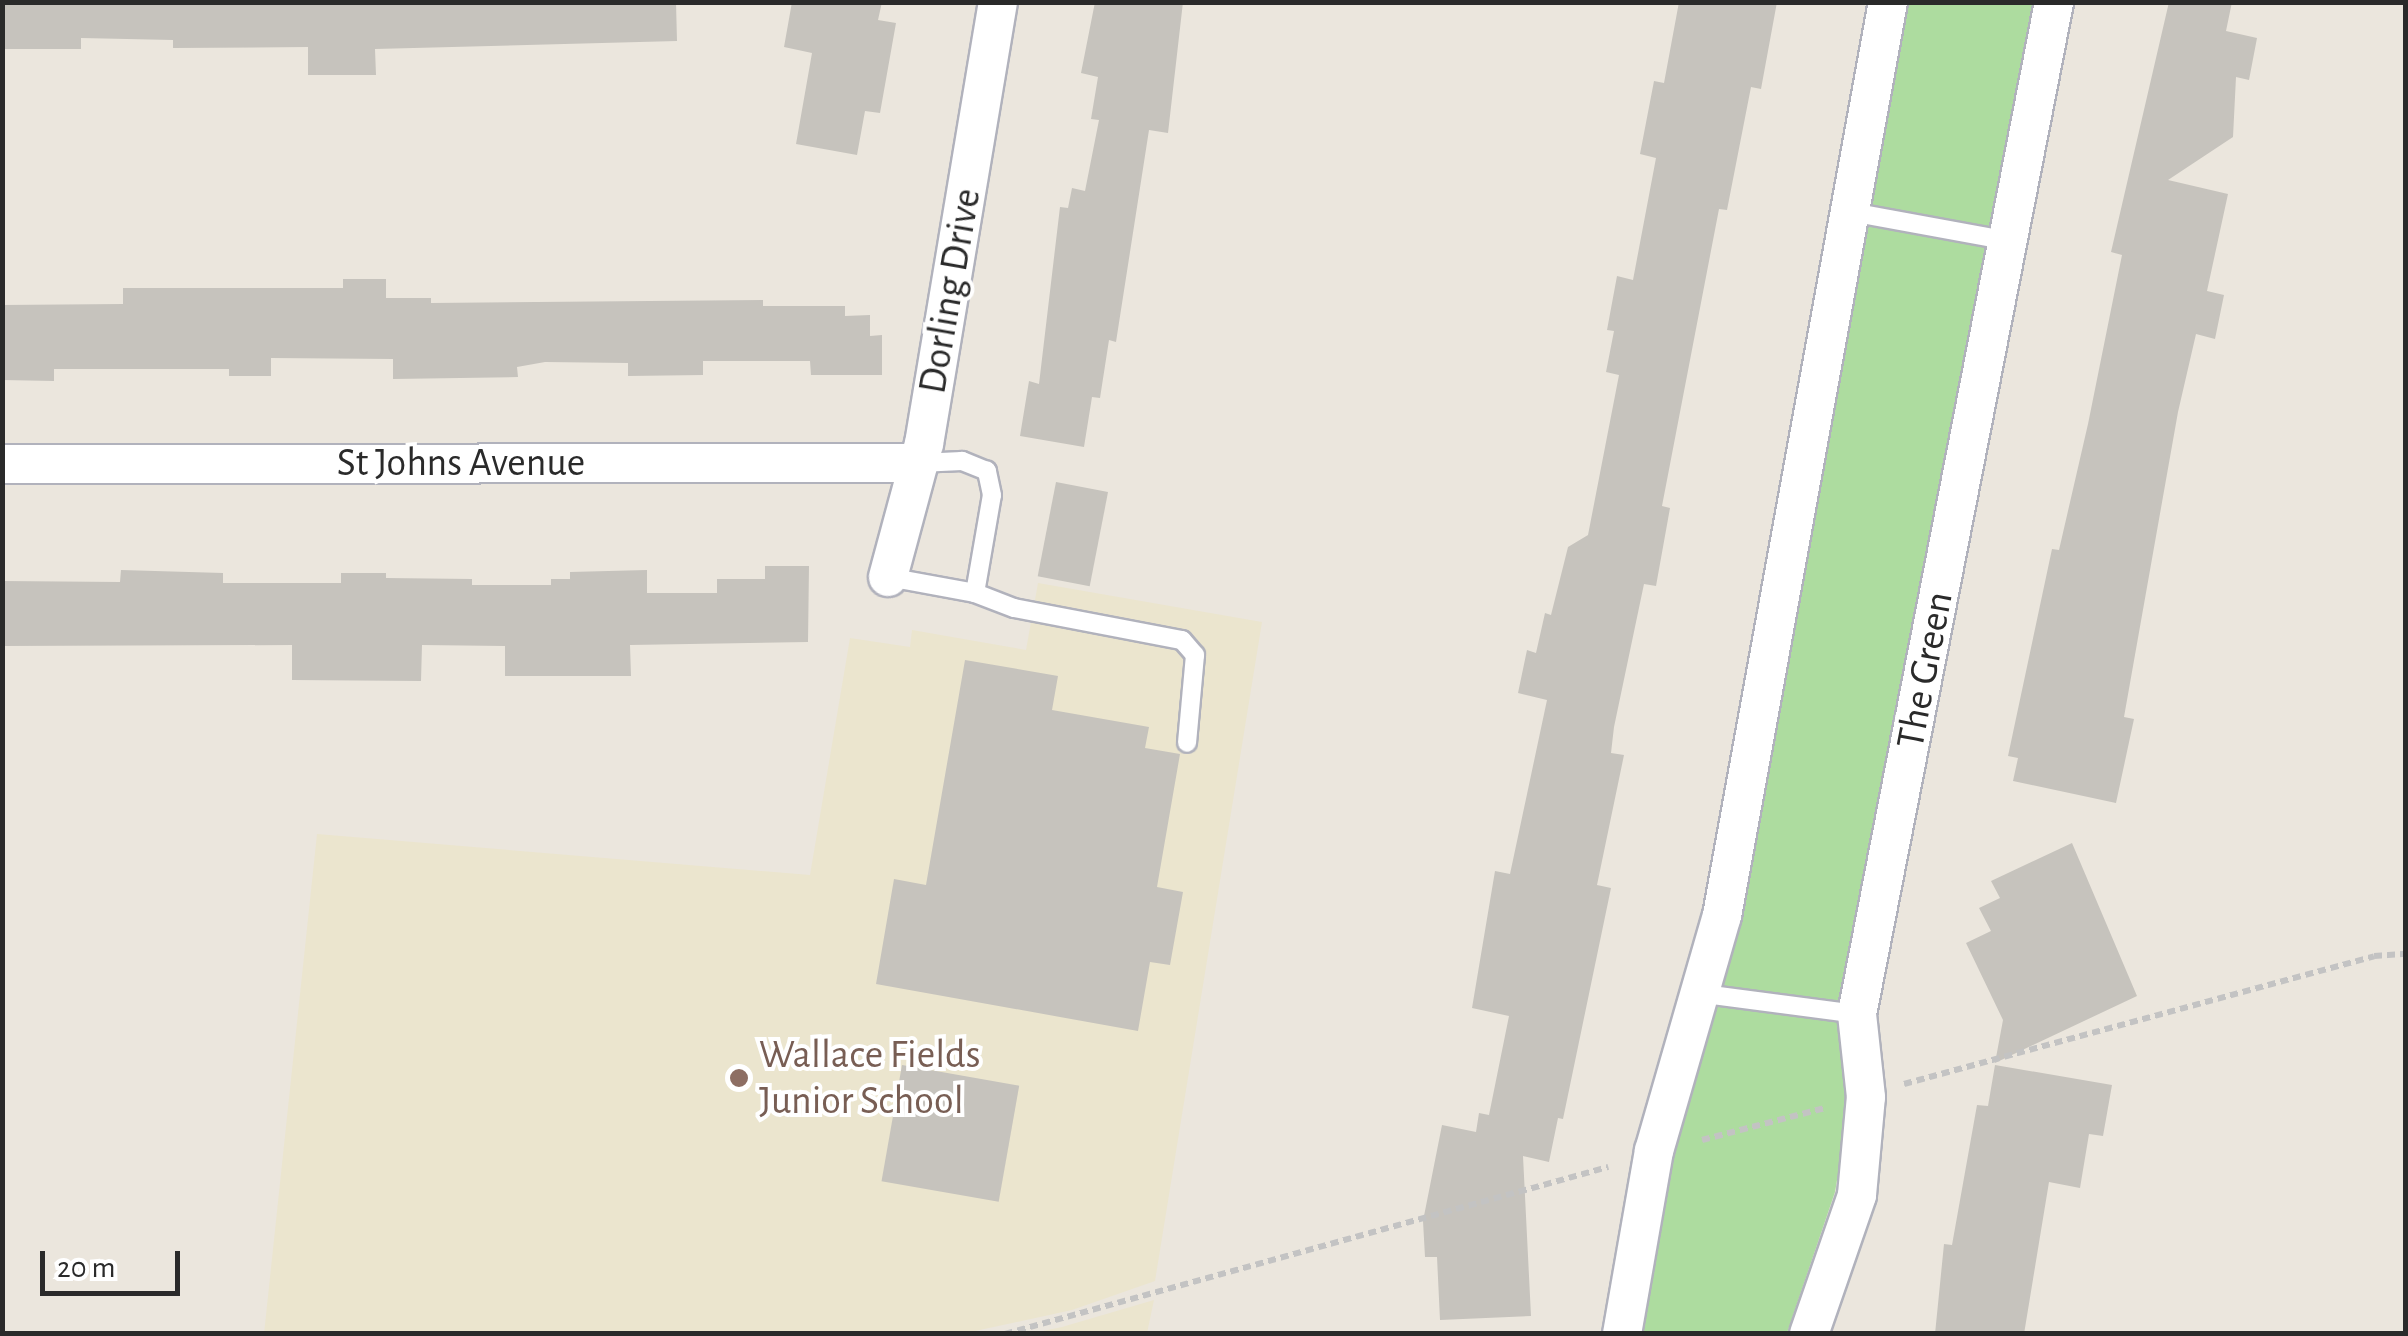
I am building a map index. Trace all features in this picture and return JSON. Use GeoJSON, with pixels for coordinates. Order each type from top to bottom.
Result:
{"type":"FeatureCollection","features":[{"type":"Feature","properties":{"kind":"street","name":"Dorling Drive"},"geometry":{"type":"LineString","coordinates":[[888,577],[918,464],[998,2]]}},
{"type":"Feature","properties":{"kind":"street"},"geometry":{"type":"LineString","coordinates":[[1622,1334],[1654,1151],[1696,992],[1722,916],[1888,2]]}},
{"type":"Feature","properties":{"kind":"street","name":"The Green"},"geometry":{"type":"LineString","coordinates":[[1809,1334],[1857,1195],[1866,1097],[1857,1014],[2054,2]]}},
{"type":"Feature","properties":{"kind":"street","name":"St Johns Avenue"},"geometry":{"type":"LineString","coordinates":[[2,464],[918,464]]}},
{"type":"Feature","properties":{"kind":"lane"},"geometry":{"type":"LineString","coordinates":[[1851,212],[2010,240]]}},
{"type":"Feature","properties":{"kind":"lane"},"geometry":{"type":"LineString","coordinates":[[918,464],[962,461],[987,471],[992,494],[974,592]]}},
{"type":"Feature","properties":{"kind":"lane"},"geometry":{"type":"LineString","coordinates":[[888,577],[974,592],[1014,608],[1182,640],[1195,655],[1188,743]]}},
{"type":"Feature","properties":{"kind":"lane"},"geometry":{"type":"LineString","coordinates":[[1696,992],[1857,1014]]}},
{"type":"Feature","properties":{"kind":"path"},"geometry":{"type":"LineString","coordinates":[[1005,1334],[1562,1185],[1654,1151],[1866,1097],[2374,956],[2406,954]]}},
{"type":"Feature","properties":{"kind":"shaded area","name":"Wallace Fields Junior School"},"geometry":{"type":"Polygon","coordinates":[[[1038,583],[1262,622],[1155,1281],[1072,1310],[966,1333],[264,1334],[317,834],[810,875],[850,638],[910,647],[912,630],[1026,650],[1038,583]]]}},
{"type":"Feature","properties":{"kind":"shaded area"},"geometry":{"type":"Polygon","coordinates":[[[1154,1300],[1147,1333],[1033,1333],[1062,1327],[1154,1300]]]}},
{"type":"Feature","properties":{"kind":"green space"},"geometry":{"type":"Polygon","coordinates":[[[1905,3],[2036,3],[1835,1192],[1787,1333],[1640,1334],[1670,1165],[1740,923],[1905,3]]]}},
{"type":"Feature","properties":{"kind":"building"},"geometry":{"type":"Polygon","coordinates":[[[5,2],[676,2],[677,41],[375,49],[376,75],[308,75],[308,47],[173,48],[173,40],[81,38],[81,49],[5,49],[5,2]]]}},
{"type":"Feature","properties":{"kind":"building"},"geometry":{"type":"Polygon","coordinates":[[[792,2],[882,2],[878,20],[896,23],[880,113],[865,111],[857,155],[796,144],[812,53],[784,47],[792,2]]]}},
{"type":"Feature","properties":{"kind":"building"},"geometry":{"type":"Polygon","coordinates":[[[1095,2],[1183,2],[1168,133],[1149,130],[1116,342],[1109,340],[1100,398],[1092,397],[1084,447],[1020,436],[1029,381],[1039,384],[1060,207],[1068,208],[1072,188],[1085,191],[1099,120],[1091,119],[1098,77],[1081,73],[1095,2]]]}},
{"type":"Feature","properties":{"kind":"building"},"geometry":{"type":"Polygon","coordinates":[[[1679,2],[1777,2],[1761,89],[1751,87],[1727,210],[1719,209],[1662,506],[1670,508],[1656,586],[1644,584],[1614,727],[1611,753],[1624,755],[1597,885],[1611,888],[1563,1119],[1558,1118],[1549,1162],[1523,1156],[1531,1316],[1440,1320],[1437,1257],[1425,1257],[1423,1221],[1442,1125],[1476,1132],[1479,1113],[1489,1115],[1509,1016],[1472,1008],[1495,871],[1510,874],[1547,700],[1518,693],[1527,650],[1536,653],[1545,613],[1551,615],[1568,547],[1588,535],[1619,375],[1606,372],[1614,331],[1607,330],[1617,276],[1633,280],[1656,158],[1640,154],[1654,81],[1664,83],[1679,2]]]}},
{"type":"Feature","properties":{"kind":"building"},"geometry":{"type":"Polygon","coordinates":[[[2169,2],[2232,2],[2226,31],[2257,38],[2249,80],[2236,77],[2233,137],[2168,180],[2228,194],[2207,291],[2224,295],[2215,339],[2196,334],[2178,412],[2124,717],[2134,719],[2116,803],[2013,781],[2018,758],[2008,756],[2052,549],[2059,550],[2088,424],[2122,255],[2111,252],[2169,2]]]}},
{"type":"Feature","properties":{"kind":"building"},"geometry":{"type":"Polygon","coordinates":[[[343,279],[386,279],[386,298],[431,298],[431,303],[763,300],[763,306],[845,306],[845,316],[870,315],[870,336],[882,335],[882,375],[811,375],[810,361],[703,361],[703,375],[628,376],[628,363],[545,362],[517,367],[518,377],[393,379],[393,359],[271,358],[271,376],[229,376],[229,369],[54,369],[54,381],[2,380],[2,305],[123,304],[123,288],[343,288],[343,279]]]}},
{"type":"Feature","properties":{"kind":"building"},"geometry":{"type":"Polygon","coordinates":[[[1056,482],[1108,492],[1090,586],[1038,576],[1056,482]]]}},
{"type":"Feature","properties":{"kind":"building"},"geometry":{"type":"Polygon","coordinates":[[[765,566],[809,566],[808,642],[630,645],[631,676],[505,676],[505,646],[422,645],[421,681],[292,680],[292,645],[2,646],[2,581],[120,582],[121,570],[223,573],[223,583],[341,583],[341,573],[386,573],[386,578],[472,579],[472,585],[551,585],[551,579],[570,579],[570,572],[647,570],[647,593],[717,593],[717,579],[765,579],[765,566]]]}},
{"type":"Feature","properties":{"kind":"building"},"geometry":{"type":"Polygon","coordinates":[[[965,660],[1058,676],[1052,710],[1149,727],[1145,748],[1180,754],[1157,887],[1183,892],[1170,965],[1150,962],[1138,1031],[876,984],[894,879],[926,885],[965,660]]]}},
{"type":"Feature","properties":{"kind":"building"},"geometry":{"type":"Polygon","coordinates":[[[2072,843],[2137,996],[1995,1063],[2003,1020],[1966,943],[1991,931],[1979,908],[2000,898],[1991,881],[2072,843]]]}},
{"type":"Feature","properties":{"kind":"building"},"geometry":{"type":"Polygon","coordinates":[[[902,1065],[1019,1086],[999,1202],[882,1181],[902,1065]]]}},
{"type":"Feature","properties":{"kind":"building"},"geometry":{"type":"Polygon","coordinates":[[[1995,1065],[2112,1085],[2103,1136],[2089,1134],[2080,1188],[2049,1182],[2024,1334],[1935,1334],[1944,1244],[1952,1245],[1977,1105],[1988,1106],[1995,1065]]]}},
{"type":"Feature","properties":{"kind":"place","name":"Wallace Fields Junior School"},"geometry":{"type":"Point","coordinates":[739,1078]}}]}
